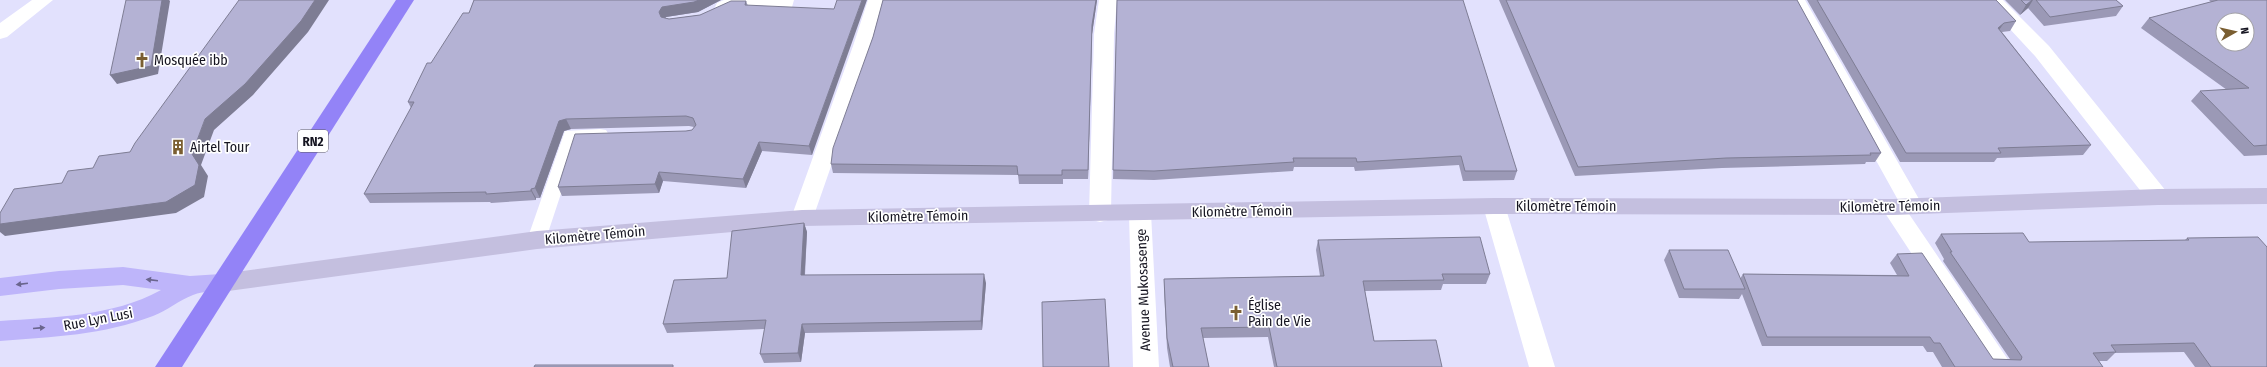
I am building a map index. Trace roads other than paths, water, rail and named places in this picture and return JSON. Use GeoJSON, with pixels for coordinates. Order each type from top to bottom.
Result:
{"type":"FeatureCollection","features":[{"type":"Feature","properties":{"kind":"highway","name":"RN2"},"geometry":{"type":"LineString","coordinates":[[168,367],[405,0]]}},
{"type":"Feature","properties":{"kind":"main road","name":"Kilomètre Témoin"},"geometry":{"type":"LineString","coordinates":[[221,283],[537,240],[802,218],[1494,206],[1902,206],[2158,197],[2267,196]]}},
{"type":"Feature","properties":{"kind":"main road","name":"Rue Lyn Lusi"},"geometry":{"type":"LineString","coordinates":[[0,287],[59,280],[123,276],[190,285],[221,283]]}},
{"type":"Feature","properties":{"kind":"main road","name":"Rue Lyn Lusi"},"geometry":{"type":"LineString","coordinates":[[0,331],[63,326],[120,317],[145,309],[190,285]]}},
{"type":"Feature","properties":{"kind":"street"},"geometry":{"type":"LineString","coordinates":[[0,33],[44,0]]}},
{"type":"Feature","properties":{"kind":"street"},"geometry":{"type":"LineString","coordinates":[[802,218],[863,46],[877,0]]}},
{"type":"Feature","properties":{"kind":"street"},"geometry":{"type":"LineString","coordinates":[[1100,214],[1104,34],[1108,0]]}},
{"type":"Feature","properties":{"kind":"street"},"geometry":{"type":"LineString","coordinates":[[1796,0],[1902,206],[2000,367]]}},
{"type":"Feature","properties":{"kind":"street"},"geometry":{"type":"LineString","coordinates":[[1992,0],[2042,51],[2158,197]]}},
{"type":"Feature","properties":{"kind":"street"},"geometry":{"type":"LineString","coordinates":[[1494,206],[1542,367]]}},
{"type":"Feature","properties":{"kind":"street","name":"Avenue Mukosasenge"},"geometry":{"type":"LineString","coordinates":[[1140,213],[1146,367]]}},
{"type":"Feature","properties":{"kind":"lane"},"geometry":{"type":"LineString","coordinates":[[709,14],[730,4],[786,3],[786,0]]}},
{"type":"Feature","properties":{"kind":"lane"},"geometry":{"type":"LineString","coordinates":[[537,240],[571,136],[618,135]]}},
{"type":"Feature","properties":{"kind":"place","name":"Mosquée ibb"},"geometry":{"type":"Point","coordinates":[142,60]}},
{"type":"Feature","properties":{"kind":"place","name":"Airtel Tour"},"geometry":{"type":"Point","coordinates":[178,147]}},
{"type":"Feature","properties":{"kind":"place","name":"Église Pain de Vie"},"geometry":{"type":"Point","coordinates":[1236,313]}}]}
